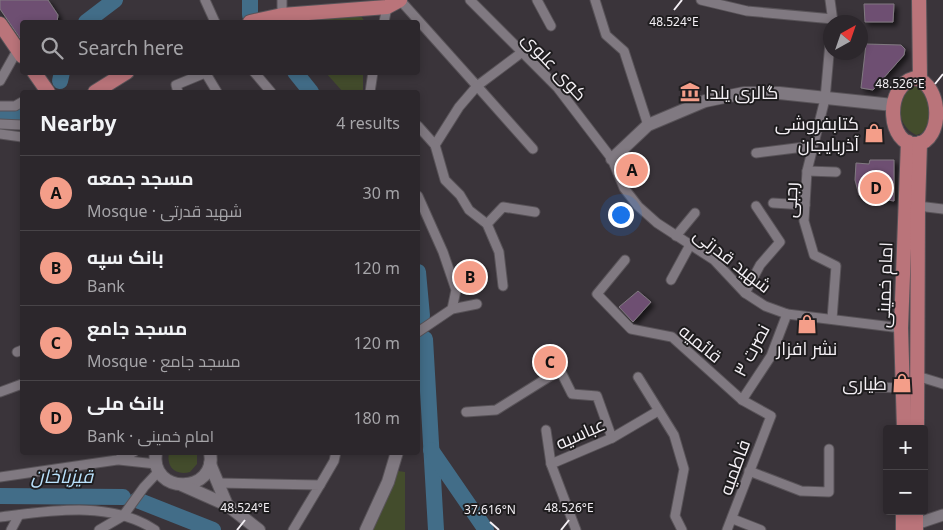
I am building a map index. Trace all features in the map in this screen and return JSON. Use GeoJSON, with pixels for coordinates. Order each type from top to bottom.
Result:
{"type":"FeatureCollection","features":[{"type":"Feature","properties":{"kind":"main road"},"geometry":{"type":"LineString","coordinates":[[261,20],[282,16],[387,7],[400,0]]}},
{"type":"Feature","properties":{"kind":"main road"},"geometry":{"type":"LineString","coordinates":[[913,0],[915,79]]}},
{"type":"Feature","properties":{"kind":"main road"},"geometry":{"type":"LineString","coordinates":[[915,79],[919,0]]}},
{"type":"Feature","properties":{"kind":"main road"},"geometry":{"type":"LineString","coordinates":[[1,28],[20,53]]}},
{"type":"Feature","properties":{"kind":"main road"},"geometry":{"type":"LineString","coordinates":[[36,75],[44,90]]}},
{"type":"Feature","properties":{"kind":"main road"},"geometry":{"type":"LineString","coordinates":[[97,90],[121,75]]}},
{"type":"Feature","properties":{"kind":"main road"},"geometry":{"type":"LineString","coordinates":[[915,79],[929,86],[940,113],[930,137],[914,143],[896,128],[893,106],[900,86],[915,79]]}},
{"type":"Feature","properties":{"kind":"main road"},"geometry":{"type":"LineString","coordinates":[[612,159],[648,125],[705,101],[744,93],[779,93],[893,106]]}},
{"type":"Feature","properties":{"kind":"main road","name":"امام خمینی"},"geometry":{"type":"LineString","coordinates":[[914,143],[918,206],[917,425]]}},
{"type":"Feature","properties":{"kind":"main road","name":"امام خمینی"},"geometry":{"type":"LineString","coordinates":[[904,425],[902,328],[914,143]]}},
{"type":"Feature","properties":{"kind":"main road"},"geometry":{"type":"LineString","coordinates":[[366,530],[385,489],[396,455]]}},
{"type":"Feature","properties":{"kind":"main road"},"geometry":{"type":"LineString","coordinates":[[182,485],[200,480],[210,458]]}},
{"type":"Feature","properties":{"kind":"main road"},"geometry":{"type":"LineString","coordinates":[[210,458],[227,505]]}},
{"type":"Feature","properties":{"kind":"main road"},"geometry":{"type":"LineString","coordinates":[[157,462],[166,479],[227,505],[259,530]]}},
{"type":"Feature","properties":{"kind":"main road"},"geometry":{"type":"LineString","coordinates":[[903,515],[903,530]]}},
{"type":"Feature","properties":{"kind":"street"},"geometry":{"type":"LineString","coordinates":[[205,0],[214,20]]}},
{"type":"Feature","properties":{"kind":"street"},"geometry":{"type":"LineString","coordinates":[[282,0],[282,16]]}},
{"type":"Feature","properties":{"kind":"street"},"geometry":{"type":"LineString","coordinates":[[400,0],[418,20]]}},
{"type":"Feature","properties":{"kind":"street","name":"کوی علوی"},"geometry":{"type":"LineString","coordinates":[[470,0],[557,87],[612,159]]}},
{"type":"Feature","properties":{"kind":"street"},"geometry":{"type":"LineString","coordinates":[[537,0],[551,26]]}},
{"type":"Feature","properties":{"kind":"street"},"geometry":{"type":"LineString","coordinates":[[594,0],[606,35],[624,51],[648,125]]}},
{"type":"Feature","properties":{"kind":"street"},"geometry":{"type":"LineString","coordinates":[[701,0],[747,10],[823,20]]}},
{"type":"Feature","properties":{"kind":"street"},"geometry":{"type":"LineString","coordinates":[[830,0],[832,15]]}},
{"type":"Feature","properties":{"kind":"street"},"geometry":{"type":"LineString","coordinates":[[384,20],[387,7]]}},
{"type":"Feature","properties":{"kind":"street"},"geometry":{"type":"LineString","coordinates":[[420,22],[533,149]]}},
{"type":"Feature","properties":{"kind":"street"},"geometry":{"type":"LineString","coordinates":[[0,81],[20,53]]}},
{"type":"Feature","properties":{"kind":"street"},"geometry":{"type":"LineString","coordinates":[[435,144],[459,107],[477,86],[521,53]]}},
{"type":"Feature","properties":{"kind":"street","name":"رجبی"},"geometry":{"type":"LineString","coordinates":[[828,60],[825,99],[807,171],[804,221],[814,255],[836,266],[832,319]]}},
{"type":"Feature","properties":{"kind":"street"},"geometry":{"type":"LineString","coordinates":[[177,90],[176,85],[200,75]]}},
{"type":"Feature","properties":{"kind":"street"},"geometry":{"type":"LineString","coordinates":[[206,75],[216,90]]}},
{"type":"Feature","properties":{"kind":"street"},"geometry":{"type":"LineString","coordinates":[[257,75],[269,90]]}},
{"type":"Feature","properties":{"kind":"street"},"geometry":{"type":"LineString","coordinates":[[372,90],[373,75]]}},
{"type":"Feature","properties":{"kind":"street"},"geometry":{"type":"LineString","coordinates":[[0,106],[15,106],[20,103]]}},
{"type":"Feature","properties":{"kind":"street"},"geometry":{"type":"LineString","coordinates":[[0,124],[20,125]]}},
{"type":"Feature","properties":{"kind":"street"},"geometry":{"type":"LineString","coordinates":[[420,128],[435,144],[445,180],[469,210],[487,224],[499,252],[503,286]]}},
{"type":"Feature","properties":{"kind":"street"},"geometry":{"type":"LineString","coordinates":[[0,134],[20,137]]}},
{"type":"Feature","properties":{"kind":"street"},"geometry":{"type":"LineString","coordinates":[[756,153],[812,146]]}},
{"type":"Feature","properties":{"kind":"street","name":"شهید قدرتی"},"geometry":{"type":"LineString","coordinates":[[612,159],[624,188],[638,206],[676,236],[714,260],[745,293],[765,306],[787,314],[902,328]]}},
{"type":"Feature","properties":{"kind":"street"},"geometry":{"type":"LineString","coordinates":[[807,171],[836,172]]}},
{"type":"Feature","properties":{"kind":"street"},"geometry":{"type":"LineString","coordinates":[[420,200],[443,252],[456,290],[452,309]]}},
{"type":"Feature","properties":{"kind":"street"},"geometry":{"type":"LineString","coordinates":[[774,203],[805,205]]}},
{"type":"Feature","properties":{"kind":"street"},"geometry":{"type":"LineString","coordinates":[[745,293],[760,265],[780,242],[756,206]]}},
{"type":"Feature","properties":{"kind":"street"},"geometry":{"type":"LineString","coordinates":[[918,206],[943,209]]}},
{"type":"Feature","properties":{"kind":"street"},"geometry":{"type":"LineString","coordinates":[[487,224],[502,207],[535,212]]}},
{"type":"Feature","properties":{"kind":"street"},"geometry":{"type":"LineString","coordinates":[[676,236],[695,213]]}},
{"type":"Feature","properties":{"kind":"street"},"geometry":{"type":"LineString","coordinates":[[671,280],[690,245]]}},
{"type":"Feature","properties":{"kind":"street","name":"قائمیه"},"geometry":{"type":"LineString","coordinates":[[625,260],[597,294],[631,329],[672,337],[742,400],[771,416]]}},
{"type":"Feature","properties":{"kind":"street"},"geometry":{"type":"LineString","coordinates":[[420,331],[452,309],[477,304]]}},
{"type":"Feature","properties":{"kind":"street","name":"نصرت ۳"},"geometry":{"type":"LineString","coordinates":[[742,400],[771,356],[787,314]]}},
{"type":"Feature","properties":{"kind":"street"},"geometry":{"type":"LineString","coordinates":[[466,412],[496,410],[560,370],[572,394],[597,396],[612,438]]}},
{"type":"Feature","properties":{"kind":"street"},"geometry":{"type":"LineString","coordinates":[[917,376],[943,384]]}},
{"type":"Feature","properties":{"kind":"street"},"geometry":{"type":"LineString","coordinates":[[638,377],[674,435],[684,470],[675,516],[682,530]]}},
{"type":"Feature","properties":{"kind":"street"},"geometry":{"type":"LineString","coordinates":[[0,392],[20,385]]}},
{"type":"Feature","properties":{"kind":"street"},"geometry":{"type":"LineString","coordinates":[[870,387],[903,388]]}},
{"type":"Feature","properties":{"kind":"street","name":"عباسیه"},"geometry":{"type":"LineString","coordinates":[[576,530],[550,464],[612,438],[658,411]]}},
{"type":"Feature","properties":{"kind":"street","name":"فاطمیه"},"geometry":{"type":"LineString","coordinates":[[727,530],[733,519],[749,470],[771,416]]}},
{"type":"Feature","properties":{"kind":"street"},"geometry":{"type":"LineString","coordinates":[[546,430],[550,464]]}},
{"type":"Feature","properties":{"kind":"street"},"geometry":{"type":"LineString","coordinates":[[749,470],[801,491],[829,492],[829,449]]}},
{"type":"Feature","properties":{"kind":"street"},"geometry":{"type":"LineString","coordinates":[[293,530],[334,461],[335,455]]}},
{"type":"Feature","properties":{"kind":"street"},"geometry":{"type":"LineString","coordinates":[[0,477],[115,456],[157,462],[144,487],[123,516],[99,530]]}},
{"type":"Feature","properties":{"kind":"street"},"geometry":{"type":"LineString","coordinates":[[218,483],[320,485]]}},
{"type":"Feature","properties":{"kind":"street"},"geometry":{"type":"LineString","coordinates":[[0,517],[83,509],[123,516],[153,529]]}},
{"type":"Feature","properties":{"kind":"street"},"geometry":{"type":"LineString","coordinates":[[11,530],[20,515]]}},
{"type":"Feature","properties":{"kind":"street"},"geometry":{"type":"LineString","coordinates":[[916,522],[943,515]]}},
{"type":"Feature","properties":{"kind":"street"},"geometry":{"type":"LineString","coordinates":[[733,519],[760,530]]}},
{"type":"Feature","properties":{"kind":"green space"},"geometry":{"type":"Polygon","coordinates":[[[350,11],[361,16],[364,20],[292,20],[350,11]]]}},
{"type":"Feature","properties":{"kind":"green space"},"geometry":{"type":"Polygon","coordinates":[[[328,75],[363,75],[363,90],[341,90],[328,75]]]}},
{"type":"Feature","properties":{"kind":"green space"},"geometry":{"type":"Polygon","coordinates":[[[916,86],[922,90],[929,101],[930,114],[922,133],[916,135],[905,125],[902,119],[901,106],[910,87],[916,86]]]}},
{"type":"Feature","properties":{"kind":"green space"},"geometry":{"type":"Polygon","coordinates":[[[169,455],[197,455],[197,464],[190,472],[180,473],[173,469],[169,455]]]}},
{"type":"Feature","properties":{"kind":"green space"},"geometry":{"type":"Polygon","coordinates":[[[398,471],[405,472],[405,530],[373,530],[398,471]]]}},
{"type":"Feature","properties":{"kind":"building"},"geometry":{"type":"Polygon","coordinates":[[[0,0],[48,0],[58,15],[57,20],[20,20],[20,38],[0,9],[0,0]]]}},
{"type":"Feature","properties":{"kind":"building"},"geometry":{"type":"Polygon","coordinates":[[[864,4],[894,4],[893,22],[868,22],[868,15],[865,15],[864,4]]]}},
{"type":"Feature","properties":{"kind":"building"},"geometry":{"type":"Polygon","coordinates":[[[868,44],[901,45],[905,49],[904,55],[873,90],[861,88],[864,60],[868,60],[868,44]]]}},
{"type":"Feature","properties":{"kind":"building"},"geometry":{"type":"Polygon","coordinates":[[[870,160],[894,160],[894,201],[859,195],[855,180],[856,163],[869,164],[870,160]]]}},
{"type":"Feature","properties":{"kind":"building"},"geometry":{"type":"Polygon","coordinates":[[[480,265],[484,272],[467,281],[463,272],[480,265]]]}},
{"type":"Feature","properties":{"kind":"building"},"geometry":{"type":"Polygon","coordinates":[[[638,291],[651,302],[633,322],[619,307],[638,291]]]}},
{"type":"Feature","properties":{"kind":"waterway"},"geometry":{"type":"LineString","coordinates":[[89,20],[115,0]]}},
{"type":"Feature","properties":{"kind":"waterway"},"geometry":{"type":"LineString","coordinates":[[250,0],[250,15],[254,20]]}},
{"type":"Feature","properties":{"kind":"waterway"},"geometry":{"type":"LineString","coordinates":[[60,81],[61,75]]}},
{"type":"Feature","properties":{"kind":"waterway"},"geometry":{"type":"LineString","coordinates":[[297,75],[309,90]]}},
{"type":"Feature","properties":{"kind":"waterway"},"geometry":{"type":"LineString","coordinates":[[0,113],[20,112]]}},
{"type":"Feature","properties":{"kind":"waterway"},"geometry":{"type":"LineString","coordinates":[[420,294],[422,316]]}},
{"type":"Feature","properties":{"kind":"waterway"},"geometry":{"type":"LineString","coordinates":[[425,339],[436,530]]}},
{"type":"Feature","properties":{"kind":"waterway"},"geometry":{"type":"LineString","coordinates":[[431,450],[486,530]]}},
{"type":"Feature","properties":{"kind":"waterway","name":"قیزباخان"},"geometry":{"type":"LineString","coordinates":[[0,496],[123,497]]}},
{"type":"Feature","properties":{"kind":"waterway","name":"قیزباخان"},"geometry":{"type":"LineString","coordinates":[[137,500],[213,530]]}},
{"type":"Feature","properties":{"kind":"place","name":"گالری یلدا"},"geometry":{"type":"Point","coordinates":[690,92]}},
{"type":"Feature","properties":{"kind":"place","name":"کتابفروشی آذربایجان"},"geometry":{"type":"Point","coordinates":[874,133]}},
{"type":"Feature","properties":{"kind":"place","name":"مسجد جمعه"},"geometry":{"type":"Point","coordinates":[632,170]}},
{"type":"Feature","properties":{"kind":"place","name":"بانک ملی"},"geometry":{"type":"Point","coordinates":[876,188]}},
{"type":"Feature","properties":{"kind":"place","name":"بانک سپه"},"geometry":{"type":"Point","coordinates":[470,277]}},
{"type":"Feature","properties":{"kind":"place","name":"نشر افزار"},"geometry":{"type":"Point","coordinates":[807,324]}},
{"type":"Feature","properties":{"kind":"place","name":"مسجد جامع"},"geometry":{"type":"Point","coordinates":[550,362]}},
{"type":"Feature","properties":{"kind":"place","name":"طیاری"},"geometry":{"type":"Point","coordinates":[902,383]}}]}
